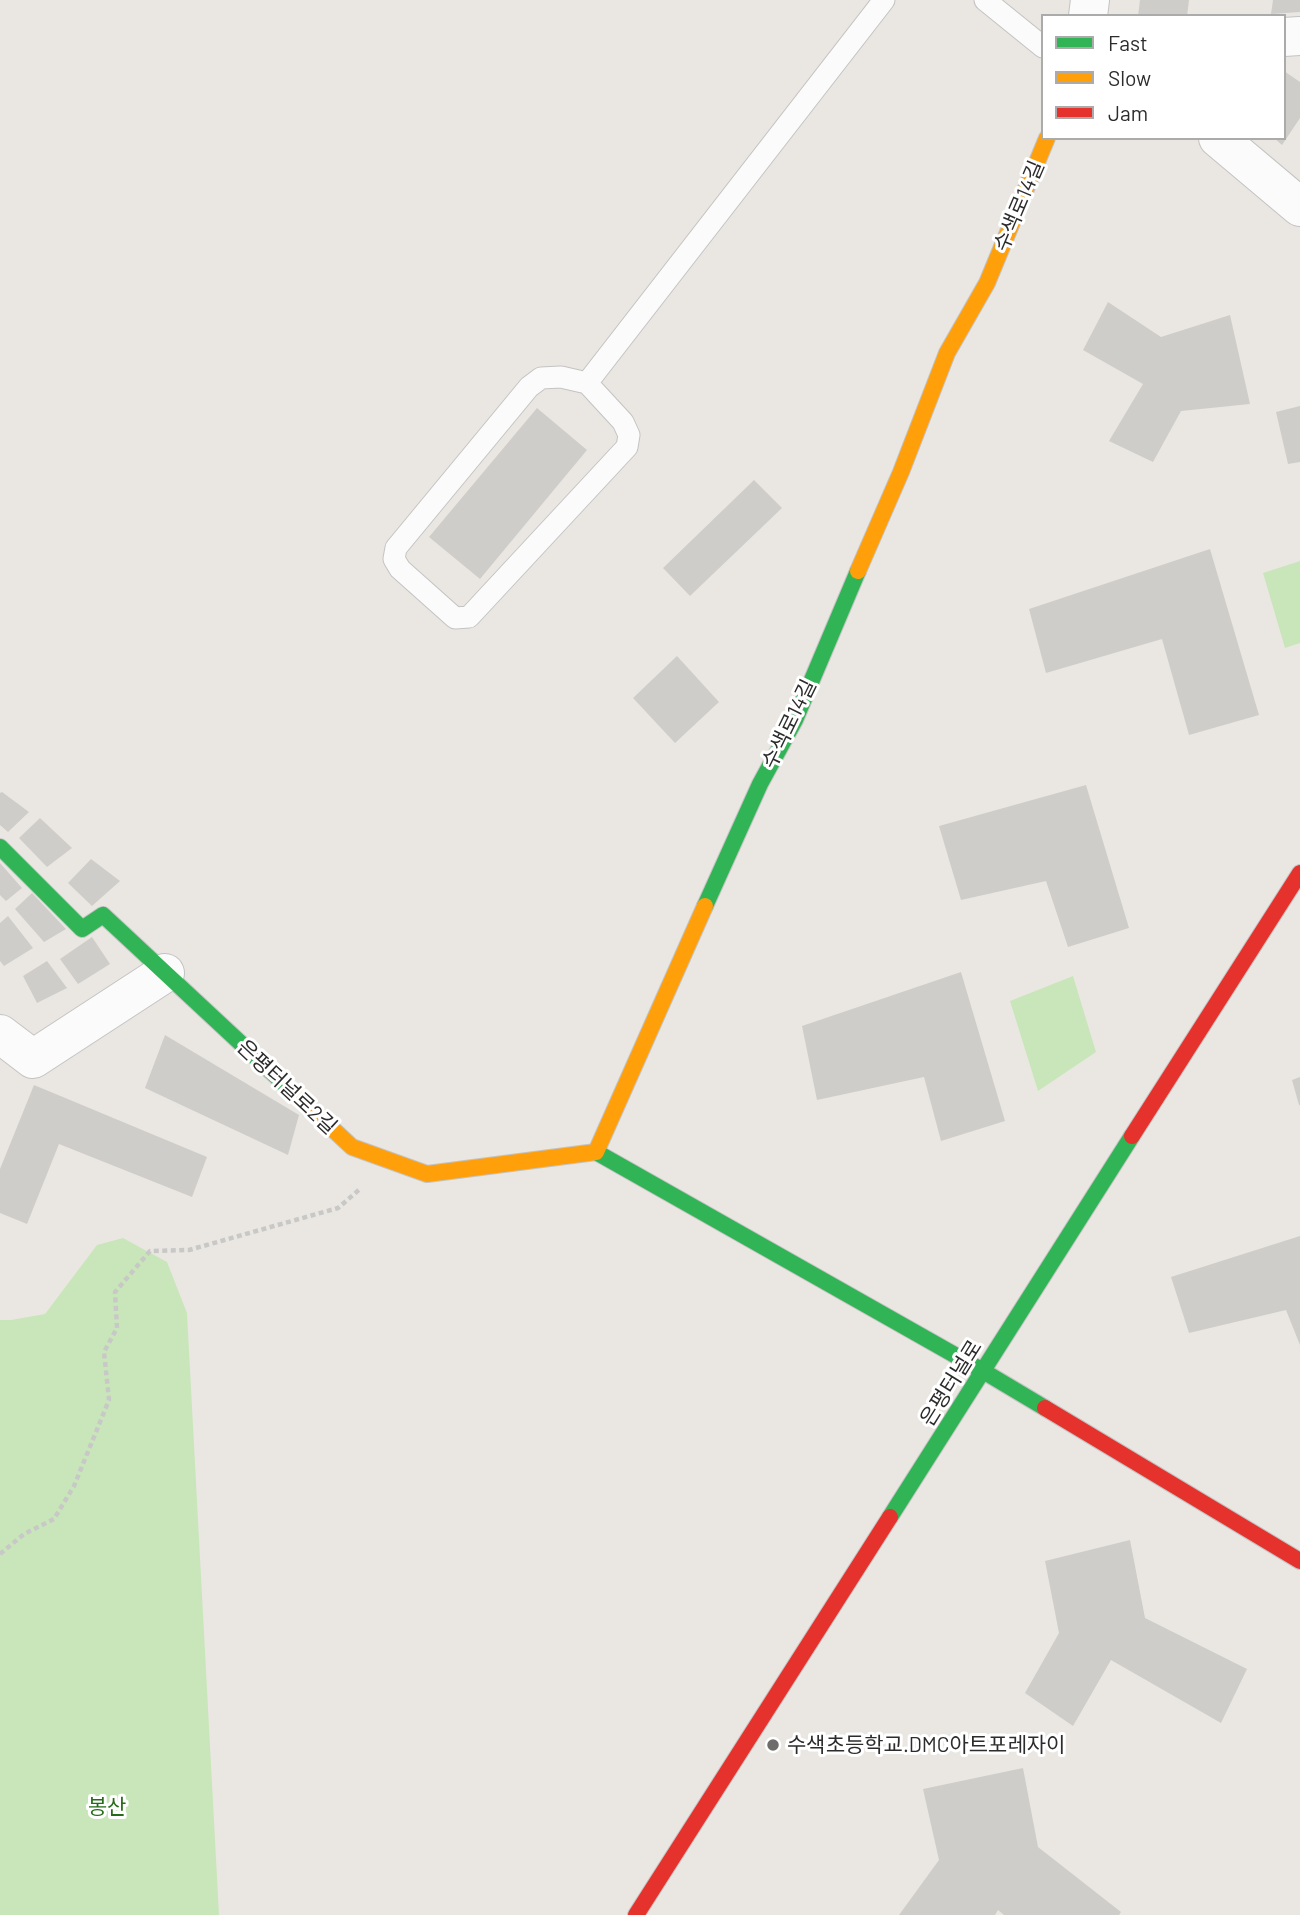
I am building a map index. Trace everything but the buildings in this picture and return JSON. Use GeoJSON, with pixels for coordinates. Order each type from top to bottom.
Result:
{"type":"FeatureCollection","features":[{"type":"Feature","properties":{"kind":"street","name":"수색로14길"},"geometry":{"type":"LineString","coordinates":[[596,1152],[760,784],[795,720],[901,472],[947,354],[986,283],[1046,140]]}},
{"type":"Feature","properties":{"kind":"street"},"geometry":{"type":"LineString","coordinates":[[1220,140],[1300,207]]}},
{"type":"Feature","properties":{"kind":"street","name":"은평터널로2길"},"geometry":{"type":"LineString","coordinates":[[0,847],[82,929],[103,915],[352,1147],[427,1174],[596,1152]]}},
{"type":"Feature","properties":{"kind":"street","name":"은평터널로"},"geometry":{"type":"LineString","coordinates":[[636,1915],[1300,873]]}},
{"type":"Feature","properties":{"kind":"street"},"geometry":{"type":"LineString","coordinates":[[0,1034],[33,1059],[165,972]]}},
{"type":"Feature","properties":{"kind":"street"},"geometry":{"type":"LineString","coordinates":[[596,1152],[983,1371],[1300,1561]]}},
{"type":"Feature","properties":{"kind":"lane"},"geometry":{"type":"LineString","coordinates":[[587,383],[884,0]]}},
{"type":"Feature","properties":{"kind":"lane"},"geometry":{"type":"LineString","coordinates":[[985,0],[1041,45]]}},
{"type":"Feature","properties":{"kind":"lane"},"geometry":{"type":"LineString","coordinates":[[561,377],[587,383],[624,422],[629,435],[627,447],[469,617],[455,618],[400,569],[394,559],[396,548],[529,387],[541,378],[561,377]]}},
{"type":"Feature","properties":{"kind":"path"},"geometry":{"type":"LineString","coordinates":[[0,1554],[24,1534],[54,1519],[74,1486],[109,1400],[104,1352],[117,1328],[116,1292],[150,1251],[189,1250],[338,1208],[393,1162]]}},
{"type":"Feature","properties":{"kind":"green space"},"geometry":{"type":"Polygon","coordinates":[[[1300,561],[1300,643],[1285,648],[1263,573],[1300,561]]]}},
{"type":"Feature","properties":{"kind":"green space"},"geometry":{"type":"Polygon","coordinates":[[[1073,976],[1096,1052],[1038,1091],[1010,1001],[1073,976]]]}},
{"type":"Feature","properties":{"kind":"green space","name":"봉산"},"geometry":{"type":"Polygon","coordinates":[[[123,1238],[167,1262],[187,1313],[219,1915],[0,1915],[0,1320],[45,1314],[97,1245],[123,1238]]]}},
{"type":"Feature","properties":{"kind":"traffic: fast"},"geometry":{"type":"LineString","coordinates":[[705,906],[760,784],[795,720],[858,571]]}},
{"type":"Feature","properties":{"kind":"traffic: fast"},"geometry":{"type":"LineString","coordinates":[[0,847],[82,929],[103,915],[292,1091]]}},
{"type":"Feature","properties":{"kind":"traffic: fast"},"geometry":{"type":"LineString","coordinates":[[890,1517],[1132,1136]]}},
{"type":"Feature","properties":{"kind":"traffic: fast"},"geometry":{"type":"LineString","coordinates":[[596,1152],[1045,1408]]}},
{"type":"Feature","properties":{"kind":"traffic: slow"},"geometry":{"type":"LineString","coordinates":[[858,571],[901,472],[947,353],[987,283],[1046,140]]}},
{"type":"Feature","properties":{"kind":"traffic: slow"},"geometry":{"type":"LineString","coordinates":[[292,1091],[352,1147],[427,1174],[596,1152],[705,906]]}},
{"type":"Feature","properties":{"kind":"traffic: jam"},"geometry":{"type":"LineString","coordinates":[[1132,1136],[1300,873]]}},
{"type":"Feature","properties":{"kind":"traffic: jam"},"geometry":{"type":"LineString","coordinates":[[1045,1408],[1300,1561]]}},
{"type":"Feature","properties":{"kind":"traffic: jam"},"geometry":{"type":"LineString","coordinates":[[636,1915],[890,1517]]}},
{"type":"Feature","properties":{"kind":"place","name":"수색초등학교.DMC아트포레자이"},"geometry":{"type":"Point","coordinates":[773,1745]}}]}
